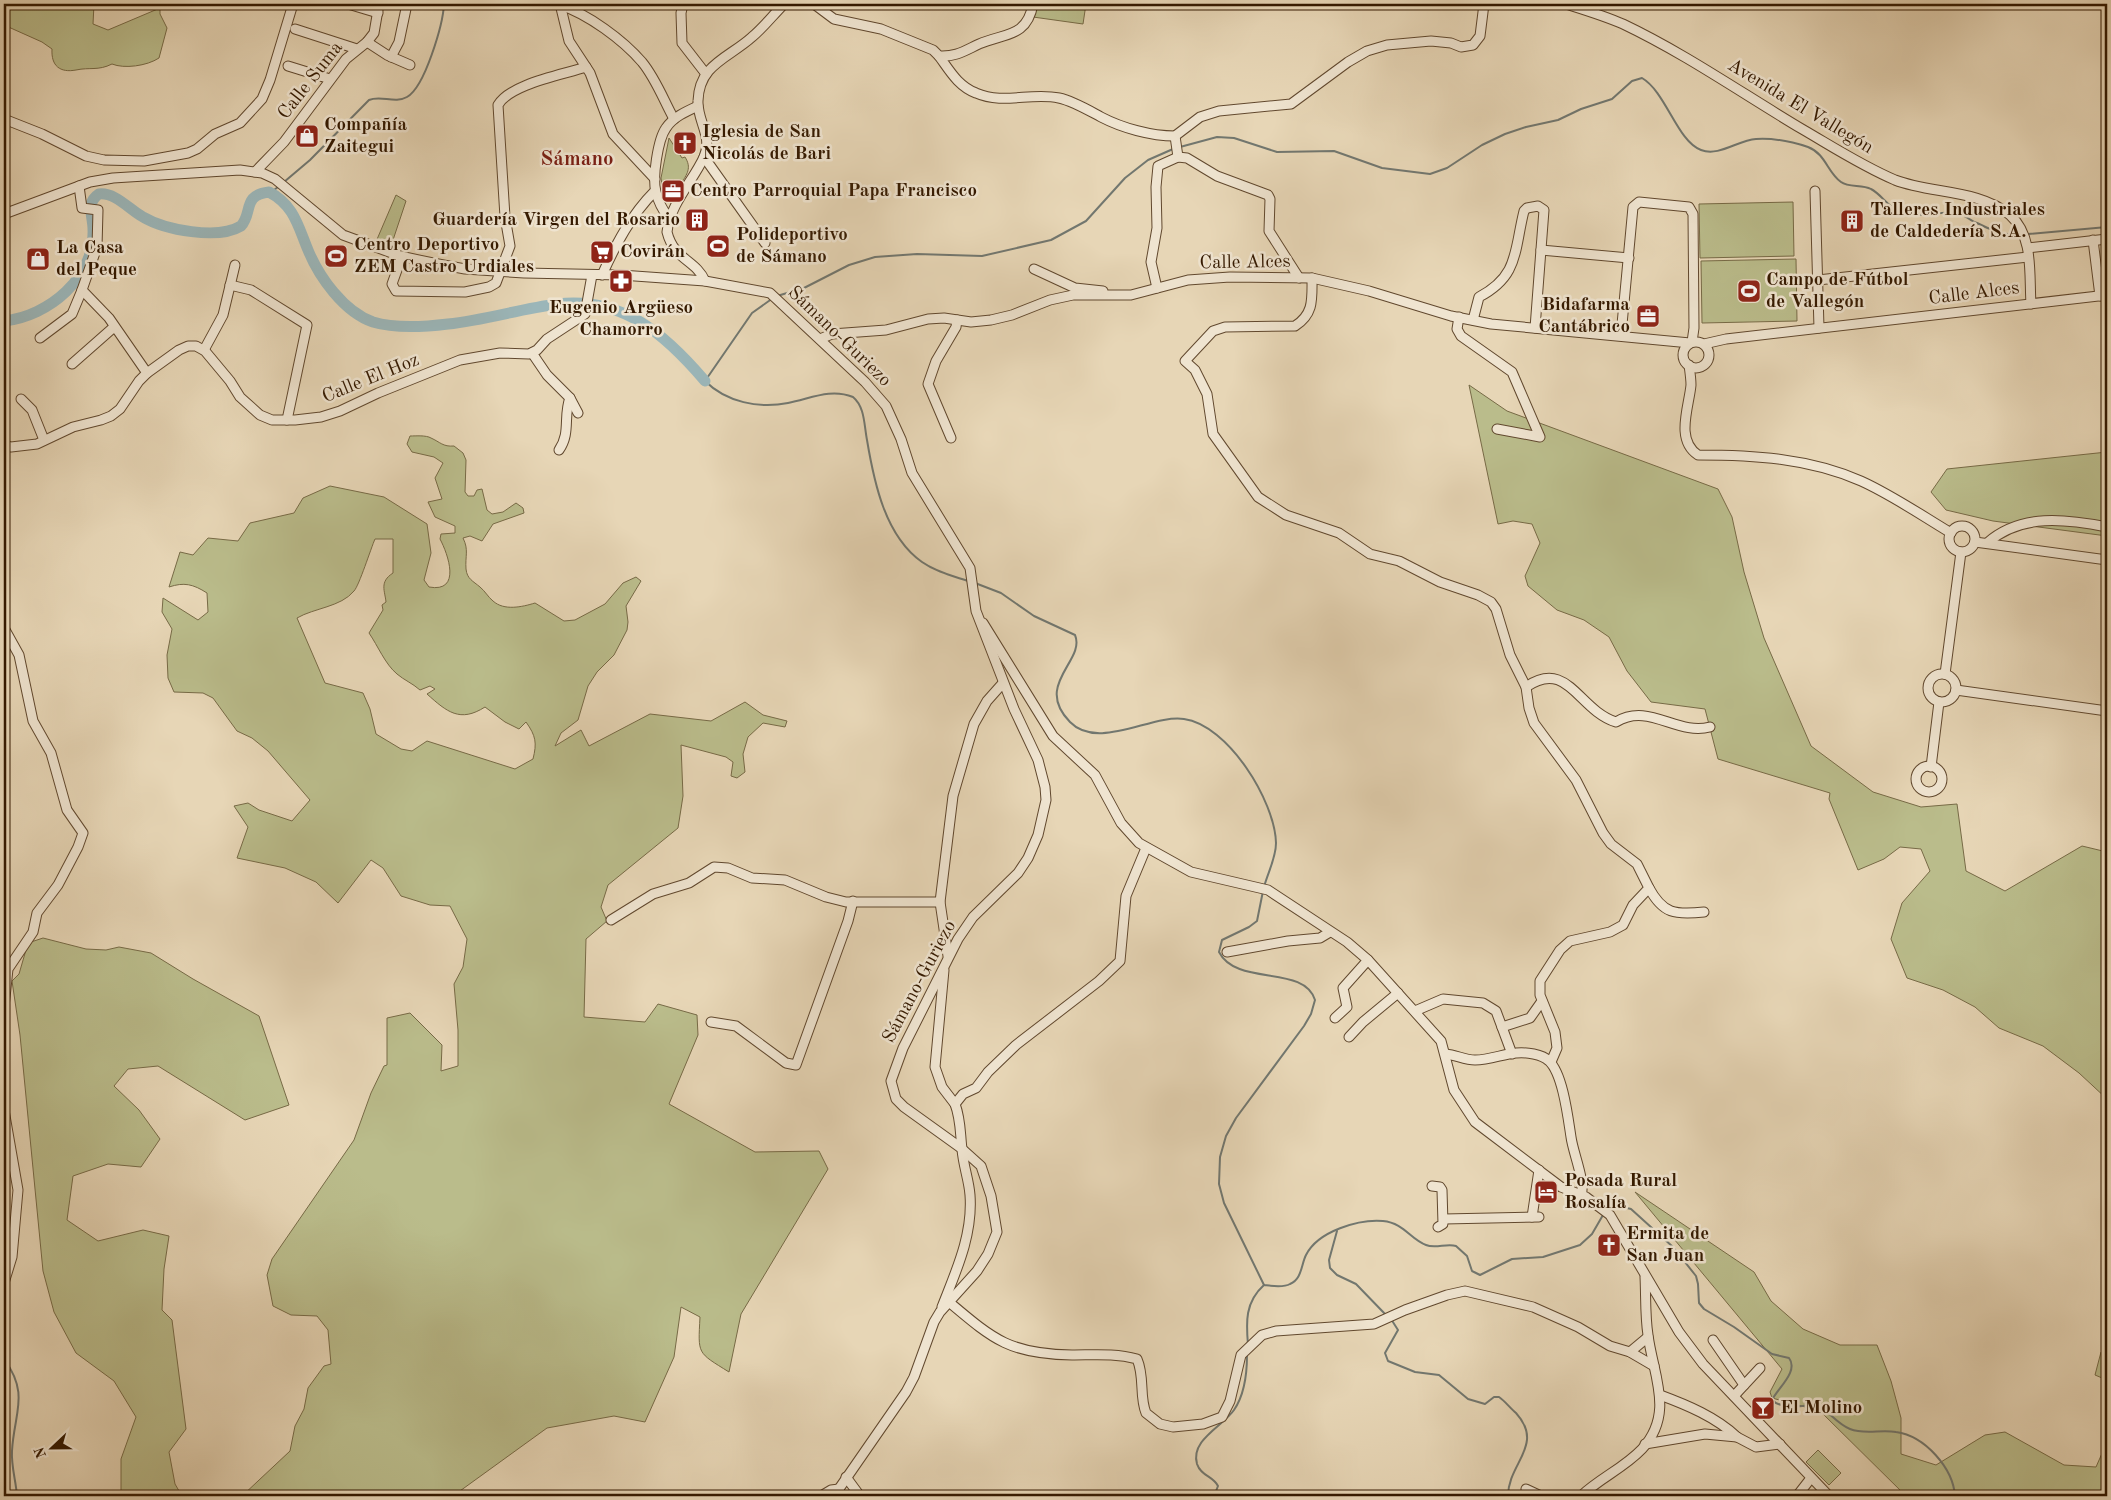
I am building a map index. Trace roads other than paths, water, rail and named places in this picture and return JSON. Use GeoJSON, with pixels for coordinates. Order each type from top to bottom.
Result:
{"type":"FeatureCollection","features":[{"type":"Feature","properties":{"kind":"street"},"geometry":{"type":"LineString","coordinates":[[4,119],[42,134],[86,156],[104,160],[131,162],[188,153],[197,149],[215,134],[240,123],[262,98],[270,80],[293,4]]}},
{"type":"Feature","properties":{"kind":"street"},"geometry":{"type":"LineString","coordinates":[[348,4],[379,8]]}},
{"type":"Feature","properties":{"kind":"street"},"geometry":{"type":"LineString","coordinates":[[391,57],[399,42],[407,4]]}},
{"type":"Feature","properties":{"kind":"street"},"geometry":{"type":"LineString","coordinates":[[683,4],[681,13],[682,43],[706,74]]}},
{"type":"Feature","properties":{"kind":"street"},"geometry":{"type":"LineString","coordinates":[[705,281],[700,272],[682,258],[673,247],[668,232],[670,220],[704,157],[707,140],[698,106],[699,92],[706,74],[715,63],[757,33],[784,4]]}},
{"type":"Feature","properties":{"kind":"street"},"geometry":{"type":"LineString","coordinates":[[814,4],[834,19],[881,29],[934,50],[954,78],[976,94],[991,98],[1012,99],[1040,96],[1060,98],[1120,125],[1175,139]]}},
{"type":"Feature","properties":{"kind":"street"},"geometry":{"type":"LineString","coordinates":[[939,56],[962,54],[980,44],[1018,31],[1031,16],[1033,4]]}},
{"type":"Feature","properties":{"kind":"street"},"geometry":{"type":"LineString","coordinates":[[1175,139],[1200,117],[1219,111],[1291,104],[1348,62],[1367,51],[1387,45],[1431,41],[1451,43],[1461,47],[1473,45],[1480,36],[1484,4]]}},
{"type":"Feature","properties":{"kind":"street","name":"Avenida El Vallegón"},"geometry":{"type":"LineString","coordinates":[[1566,4],[1621,23],[1668,48],[1866,166],[1901,182],[1975,198],[1996,206],[2020,226],[2027,249]]}},
{"type":"Feature","properties":{"kind":"street"},"geometry":{"type":"LineString","coordinates":[[560,5],[569,41],[586,67],[598,91],[605,118],[613,134],[655,179]]}},
{"type":"Feature","properties":{"kind":"street"},"geometry":{"type":"LineString","coordinates":[[560,5],[591,20],[637,57],[655,83],[674,119]]}},
{"type":"Feature","properties":{"kind":"street","name":"Calle Suma"},"geometry":{"type":"LineString","coordinates":[[255,172],[284,142],[330,79],[357,48],[367,42],[374,33],[379,8]]}},
{"type":"Feature","properties":{"kind":"street"},"geometry":{"type":"LineString","coordinates":[[295,29],[357,48]]}},
{"type":"Feature","properties":{"kind":"street"},"geometry":{"type":"LineString","coordinates":[[367,42],[391,57],[410,65]]}},
{"type":"Feature","properties":{"kind":"street"},"geometry":{"type":"LineString","coordinates":[[288,66],[330,79]]}},
{"type":"Feature","properties":{"kind":"street"},"geometry":{"type":"LineString","coordinates":[[402,256],[392,284],[396,291],[465,292],[489,288],[496,283],[510,246],[505,217],[498,105],[504,96],[521,87],[586,67]]}},
{"type":"Feature","properties":{"kind":"street"},"geometry":{"type":"LineString","coordinates":[[670,220],[655,191],[655,179],[663,135],[674,119],[698,106]]}},
{"type":"Feature","properties":{"kind":"street"},"geometry":{"type":"LineString","coordinates":[[1175,139],[1178,155]]}},
{"type":"Feature","properties":{"kind":"street"},"geometry":{"type":"LineString","coordinates":[[1157,288],[1151,262],[1157,228],[1156,187],[1158,166],[1178,155],[1187,158],[1217,176],[1268,195],[1270,199],[1271,236],[1299,278]]}},
{"type":"Feature","properties":{"kind":"street"},"geometry":{"type":"LineString","coordinates":[[704,157],[764,243]]}},
{"type":"Feature","properties":{"kind":"street","name":"Sámano-Guriezo"},"geometry":{"type":"LineString","coordinates":[[4,214],[79,186],[113,178],[226,170],[255,172],[275,179],[285,186],[329,226],[343,235],[402,256],[465,269],[705,281],[763,290],[775,297],[820,339],[865,382],[886,406],[901,440],[912,473],[965,559],[972,576],[972,586],[979,620],[1003,683],[1042,772],[1046,800],[1044,816],[1028,858],[1018,873],[973,916],[946,961],[896,1063],[891,1081],[896,1099],[904,1107],[973,1157],[985,1175],[994,1209],[997,1232],[988,1254],[977,1271],[939,1314],[906,1392],[836,1492]]}},
{"type":"Feature","properties":{"kind":"street"},"geometry":{"type":"LineString","coordinates":[[40,338],[72,314],[98,247],[98,210],[82,208],[79,186]]}},
{"type":"Feature","properties":{"kind":"street"},"geometry":{"type":"LineString","coordinates":[[578,413],[570,398],[547,375],[532,353],[580,318],[587,308],[590,290],[597,275],[644,202],[655,191]]}},
{"type":"Feature","properties":{"kind":"street"},"geometry":{"type":"LineString","coordinates":[[1815,191],[1819,328]]}},
{"type":"Feature","properties":{"kind":"street"},"geometry":{"type":"LineString","coordinates":[[1621,335],[1635,203],[1672,205],[1692,209],[1694,328],[1696,343],[1709,352]]}},
{"type":"Feature","properties":{"kind":"street"},"geometry":{"type":"LineString","coordinates":[[1473,320],[1480,297],[1497,287],[1510,272],[1524,211],[1527,208],[1538,206],[1544,210],[1535,328]]}},
{"type":"Feature","properties":{"kind":"street"},"geometry":{"type":"LineString","coordinates":[[1818,280],[2107,239]]}},
{"type":"Feature","properties":{"kind":"street"},"geometry":{"type":"LineString","coordinates":[[2093,240],[2104,296]]}},
{"type":"Feature","properties":{"kind":"street"},"geometry":{"type":"LineString","coordinates":[[2027,249],[2031,304]]}},
{"type":"Feature","properties":{"kind":"street"},"geometry":{"type":"LineString","coordinates":[[1541,250],[1629,258]]}},
{"type":"Feature","properties":{"kind":"street"},"geometry":{"type":"LineString","coordinates":[[4,445],[21,446],[44,440],[73,427],[111,416],[120,409],[139,381],[147,373],[179,350],[188,346],[204,350],[223,314],[235,265]]}},
{"type":"Feature","properties":{"kind":"street"},"geometry":{"type":"LineString","coordinates":[[1034,269],[1075,288],[1108,291],[1117,296]]}},
{"type":"Feature","properties":{"kind":"street","name":"Calle Alces"},"geometry":{"type":"LineString","coordinates":[[820,339],[832,334],[886,330],[928,319],[991,320],[1012,315],[1050,300],[1073,296],[1131,295],[1207,277],[1312,278],[1369,291],[1473,320],[1535,328],[1696,343],[2104,296]]}},
{"type":"Feature","properties":{"kind":"street"},"geometry":{"type":"LineString","coordinates":[[1312,278],[1313,302],[1304,321],[1295,326],[1225,327],[1213,331],[1185,361],[1202,381],[1207,394],[1213,434],[1258,497],[1286,515],[1339,532],[1370,554],[1399,560],[1440,582],[1478,595],[1491,602],[1496,609],[1510,655],[1526,687],[1528,708],[1534,723],[1576,780],[1603,833],[1611,844],[1637,864],[1649,888],[1664,908],[1674,913],[1704,912]]}},
{"type":"Feature","properties":{"kind":"street"},"geometry":{"type":"LineString","coordinates":[[230,285],[251,290],[307,325],[288,420]]}},
{"type":"Feature","properties":{"kind":"street"},"geometry":{"type":"LineString","coordinates":[[82,290],[114,327],[147,373]]}},
{"type":"Feature","properties":{"kind":"street"},"geometry":{"type":"LineString","coordinates":[[1459,317],[1458,329],[1461,336],[1512,372],[1540,437],[1497,429]]}},
{"type":"Feature","properties":{"kind":"street"},"geometry":{"type":"LineString","coordinates":[[951,438],[928,384],[936,360],[956,327],[957,320]]}},
{"type":"Feature","properties":{"kind":"street"},"geometry":{"type":"LineString","coordinates":[[72,364],[114,327]]}},
{"type":"Feature","properties":{"kind":"street"},"geometry":{"type":"LineString","coordinates":[[1691,383],[1699,368],[1707,362],[1709,352],[1726,339]]}},
{"type":"Feature","properties":{"kind":"street"},"geometry":{"type":"LineString","coordinates":[[1674,340],[1684,350],[1684,360],[1689,366],[1691,383],[1685,434],[1688,446],[1698,455],[1758,455],[1860,480],[1951,533]]}},
{"type":"Feature","properties":{"kind":"street"},"geometry":{"type":"LineString","coordinates":[[1684,350],[1696,343]]}},
{"type":"Feature","properties":{"kind":"street","name":"Calle El Hoz"},"geometry":{"type":"LineString","coordinates":[[204,350],[252,409],[272,420],[322,417],[340,411],[378,392],[460,360],[500,353],[532,353]]}},
{"type":"Feature","properties":{"kind":"street"},"geometry":{"type":"LineString","coordinates":[[1689,366],[1699,368]]}},
{"type":"Feature","properties":{"kind":"street"},"geometry":{"type":"LineString","coordinates":[[559,450],[566,435],[566,406],[570,398]]}},
{"type":"Feature","properties":{"kind":"street"},"geometry":{"type":"LineString","coordinates":[[21,399],[32,410],[44,440]]}},
{"type":"Feature","properties":{"kind":"street"},"geometry":{"type":"LineString","coordinates":[[1987,543],[1998,533],[2036,521],[2054,519],[2107,527]]}},
{"type":"Feature","properties":{"kind":"street"},"geometry":{"type":"LineString","coordinates":[[1966,527],[1974,533],[1975,542],[1972,549],[1961,552],[1951,546],[1951,533],[1956,528],[1966,527]]}},
{"type":"Feature","properties":{"kind":"street"},"geometry":{"type":"LineString","coordinates":[[1975,542],[2107,560]]}},
{"type":"Feature","properties":{"kind":"street"},"geometry":{"type":"LineString","coordinates":[[1944,674],[1961,552]]}},
{"type":"Feature","properties":{"kind":"street"},"geometry":{"type":"LineString","coordinates":[[979,620],[987,626],[1053,736],[1095,775],[1122,823],[1132,836],[1146,848],[1191,872],[1268,890],[1347,942],[1368,960],[1441,1041],[1454,1090],[1475,1122],[1561,1187],[1599,1205],[1610,1215],[1679,1332],[1718,1382],[1734,1396],[1829,1496]]}},
{"type":"Feature","properties":{"kind":"street"},"geometry":{"type":"LineString","coordinates":[[4,628],[19,655],[33,721],[51,753],[67,810],[83,833],[78,848],[58,885],[37,913],[33,932],[8,969],[4,1006]]}},
{"type":"Feature","properties":{"kind":"street"},"geometry":{"type":"LineString","coordinates":[[1944,674],[1953,680],[1956,690],[1950,700],[1940,702],[1930,696],[1928,685],[1934,676],[1944,674]]}},
{"type":"Feature","properties":{"kind":"street"},"geometry":{"type":"LineString","coordinates":[[1526,687],[1538,678],[1550,676],[1563,680],[1604,718],[1616,722],[1627,715],[1649,716],[1690,730],[1710,727]]}},
{"type":"Feature","properties":{"kind":"street"},"geometry":{"type":"LineString","coordinates":[[939,1314],[963,1254],[968,1232],[970,1194],[961,1148],[960,1122],[955,1104],[942,1087],[936,1067],[946,961],[940,902],[953,796],[969,737],[979,713],[1003,683]]}},
{"type":"Feature","properties":{"kind":"street"},"geometry":{"type":"LineString","coordinates":[[1956,690],[2107,711]]}},
{"type":"Feature","properties":{"kind":"street"},"geometry":{"type":"LineString","coordinates":[[1932,767],[1940,702]]}},
{"type":"Feature","properties":{"kind":"street"},"geometry":{"type":"LineString","coordinates":[[955,1104],[963,1094],[976,1088],[988,1072],[1016,1045],[1099,981],[1120,961],[1126,896],[1146,848]]}},
{"type":"Feature","properties":{"kind":"street"},"geometry":{"type":"LineString","coordinates":[[611,920],[653,894],[689,883],[714,867],[728,868],[752,878],[785,880],[831,898],[852,901],[940,902]]}},
{"type":"Feature","properties":{"kind":"street"},"geometry":{"type":"LineString","coordinates":[[1551,1062],[1557,1048],[1555,1032],[1542,1001],[1540,981],[1560,950],[1570,941],[1610,932],[1623,925],[1633,905],[1649,888]]}},
{"type":"Feature","properties":{"kind":"street"},"geometry":{"type":"LineString","coordinates":[[711,1022],[736,1026],[786,1063],[796,1064],[848,921],[852,901]]}},
{"type":"Feature","properties":{"kind":"street"},"geometry":{"type":"LineString","coordinates":[[1227,952],[1288,941],[1320,938],[1330,932]]}},
{"type":"Feature","properties":{"kind":"street"},"geometry":{"type":"LineString","coordinates":[[1335,1018],[1347,1007],[1344,988],[1368,960]]}},
{"type":"Feature","properties":{"kind":"street"},"geometry":{"type":"LineString","coordinates":[[1349,1037],[1363,1022],[1398,993]]}},
{"type":"Feature","properties":{"kind":"street"},"geometry":{"type":"LineString","coordinates":[[1415,1011],[1443,999],[1483,1003],[1496,1011],[1512,1054]]}},
{"type":"Feature","properties":{"kind":"street"},"geometry":{"type":"LineString","coordinates":[[1502,1027],[1530,1018],[1542,1001]]}},
{"type":"Feature","properties":{"kind":"street"},"geometry":{"type":"LineString","coordinates":[[1446,1054],[1472,1060],[1496,1059],[1512,1054],[1537,1055],[1551,1062],[1559,1081],[1576,1164],[1584,1188],[1581,1196]]}},
{"type":"Feature","properties":{"kind":"street"},"geometry":{"type":"LineString","coordinates":[[4,1110],[18,1190],[12,1257],[4,1283]]}},
{"type":"Feature","properties":{"kind":"street"},"geometry":{"type":"LineString","coordinates":[[1444,1219],[1536,1217],[1539,1170]]}},
{"type":"Feature","properties":{"kind":"street"},"geometry":{"type":"LineString","coordinates":[[1432,1186],[1440,1187],[1442,1190],[1444,1219],[1443,1224],[1438,1227]]}},
{"type":"Feature","properties":{"kind":"street"},"geometry":{"type":"LineString","coordinates":[[1581,1496],[1623,1466],[1645,1444],[1656,1425],[1660,1410],[1660,1395],[1648,1337],[1645,1275]]}},
{"type":"Feature","properties":{"kind":"street"},"geometry":{"type":"LineString","coordinates":[[948,1302],[992,1338],[1014,1348],[1030,1351],[1117,1355],[1137,1359],[1143,1385],[1142,1397],[1146,1414],[1160,1424],[1173,1426],[1203,1424],[1222,1416],[1232,1395],[1241,1355],[1252,1344],[1269,1332],[1380,1323],[1389,1317],[1447,1295],[1471,1292],[1533,1307],[1578,1327],[1610,1346],[1630,1352],[1654,1366]]}},
{"type":"Feature","properties":{"kind":"street"},"geometry":{"type":"LineString","coordinates":[[1630,1352],[1648,1337]]}},
{"type":"Feature","properties":{"kind":"street"},"geometry":{"type":"LineString","coordinates":[[1713,1340],[1744,1386]]}},
{"type":"Feature","properties":{"kind":"street"},"geometry":{"type":"LineString","coordinates":[[1734,1396],[1760,1368]]}},
{"type":"Feature","properties":{"kind":"street"},"geometry":{"type":"LineString","coordinates":[[1660,1395],[1690,1406],[1726,1427],[1737,1437],[1756,1447],[1780,1444]]}},
{"type":"Feature","properties":{"kind":"street"},"geometry":{"type":"LineString","coordinates":[[1645,1444],[1705,1434],[1737,1437]]}},
{"type":"Feature","properties":{"kind":"street"},"geometry":{"type":"LineString","coordinates":[[846,1478],[860,1496]]}},
{"type":"Feature","properties":{"kind":"street"},"geometry":{"type":"LineString","coordinates":[[1796,1496],[1812,1478]]}},
{"type":"Feature","properties":{"kind":"street"},"geometry":{"type":"LineString","coordinates":[[1526,1489],[1540,1496]]}},
{"type":"Feature","properties":{"kind":"street"},"geometry":{"type":"LineString","coordinates":[[821,1496],[836,1492]]}},
{"type":"Feature","properties":{"kind":"waterway"},"geometry":{"type":"LineString","coordinates":[[284,182],[310,160],[369,100],[378,98],[398,100],[407,97],[414,91],[437,40],[444,4]]}},
{"type":"Feature","properties":{"kind":"waterway"},"geometry":{"type":"LineString","coordinates":[[1180,147],[1217,137],[1234,138],[1277,152],[1334,151],[1382,168],[1430,174],[1447,168],[1482,145],[1505,134],[1558,120],[1581,109],[1612,99],[1632,81],[1642,78],[1658,94],[1685,137],[1701,150],[1708,152],[1722,150],[1756,139],[1776,140],[1802,145],[1819,154],[1832,173],[1841,182],[1871,189],[1900,212],[1915,215],[1960,214],[1992,230],[2020,235]]}},
{"type":"Feature","properties":{"kind":"waterway"},"geometry":{"type":"LineString","coordinates":[[777,296],[804,288],[849,265],[875,257],[917,254],[982,256],[1051,240],[1086,221],[1125,178],[1148,160],[1173,149]]}},
{"type":"Feature","properties":{"kind":"waterway"},"geometry":{"type":"LineString","coordinates":[[270,193],[278,187]]}},
{"type":"Feature","properties":{"kind":"waterway"},"geometry":{"type":"LineString","coordinates":[[4,321],[21,318],[52,303],[66,292],[78,278],[92,247],[91,206],[92,201],[99,194],[105,194],[117,199],[153,222],[192,232],[206,233],[231,230],[241,226],[245,221],[251,201],[255,197],[269,192],[290,210],[308,250],[326,282],[352,310],[373,322],[410,327],[429,326],[475,320],[557,304],[580,303],[602,306],[622,312],[658,334],[705,381]]}},
{"type":"Feature","properties":{"kind":"waterway"},"geometry":{"type":"LineString","coordinates":[[2028,234],[2107,227]]}},
{"type":"Feature","properties":{"kind":"waterway"},"geometry":{"type":"LineString","coordinates":[[773,298],[752,313],[705,381],[713,388],[733,399],[755,404],[777,405],[828,394],[853,397],[862,411],[873,473],[883,507],[899,538],[909,551],[922,562],[968,581]]}},
{"type":"Feature","properties":{"kind":"waterway"},"geometry":{"type":"LineString","coordinates":[[975,583],[1001,593],[1034,616],[1075,635],[1076,645],[1074,654],[1058,685],[1057,696],[1060,708],[1070,722],[1082,730],[1095,733],[1110,732],[1126,730],[1157,721],[1184,719],[1201,724],[1217,735],[1232,750],[1246,767],[1258,787],[1274,826],[1276,849],[1264,887]]}},
{"type":"Feature","properties":{"kind":"waterway"},"geometry":{"type":"LineString","coordinates":[[1263,891],[1257,921],[1222,940],[1219,952],[1228,963],[1240,969],[1298,982],[1308,989],[1315,1000],[1311,1014],[1304,1026],[1236,1118],[1226,1136],[1220,1157],[1219,1184],[1224,1203],[1264,1285]]}},
{"type":"Feature","properties":{"kind":"waterway"},"geometry":{"type":"LineString","coordinates":[[1608,1210],[1619,1206],[1631,1209],[1673,1247],[1696,1276],[1699,1303],[1704,1309],[1734,1327],[1772,1354],[1789,1358],[1791,1363],[1790,1374],[1772,1400],[1787,1406],[1816,1404],[1850,1429],[1861,1432],[1896,1432],[1917,1440],[1936,1455],[1943,1464],[1953,1485],[1955,1496]]}},
{"type":"Feature","properties":{"kind":"waterway"},"geometry":{"type":"LineString","coordinates":[[1264,1285],[1284,1286],[1294,1282],[1299,1275],[1306,1255],[1320,1239],[1340,1228],[1363,1222],[1390,1222],[1402,1228],[1420,1242],[1430,1246],[1456,1246],[1467,1256],[1472,1271],[1480,1275],[1512,1259],[1543,1257],[1580,1245],[1592,1234],[1603,1215]]}},
{"type":"Feature","properties":{"kind":"waterway"},"geometry":{"type":"LineString","coordinates":[[1337,1231],[1329,1260],[1330,1268],[1337,1275],[1356,1284],[1386,1315]]}},
{"type":"Feature","properties":{"kind":"waterway"},"geometry":{"type":"LineString","coordinates":[[1248,1345],[1247,1320],[1250,1305],[1253,1298],[1264,1285]]}},
{"type":"Feature","properties":{"kind":"waterway"},"geometry":{"type":"LineString","coordinates":[[1391,1319],[1398,1330],[1385,1353],[1388,1361],[1415,1372],[1439,1375],[1468,1399],[1485,1404],[1494,1397],[1499,1397],[1516,1413],[1524,1424],[1527,1435],[1526,1445],[1513,1474],[1508,1496]]}},
{"type":"Feature","properties":{"kind":"waterway"},"geometry":{"type":"LineString","coordinates":[[1207,1496],[1216,1491],[1218,1486],[1199,1468],[1196,1455],[1203,1441],[1229,1416],[1238,1404],[1245,1383],[1247,1355]]}},
{"type":"Feature","properties":{"kind":"waterway"},"geometry":{"type":"LineString","coordinates":[[4,1359],[12,1371],[18,1393],[12,1457],[17,1496]]}},
{"type":"Feature","properties":{"kind":"place","name":"Compañía Zaitegui"},"geometry":{"type":"Point","coordinates":[307,136]}},
{"type":"Feature","properties":{"kind":"place","name":"Iglesia de San Nicolás de Bari"},"geometry":{"type":"Point","coordinates":[685,143]}},
{"type":"Feature","properties":{"kind":"place","name":"Centro Parroquial Papa Francisco"},"geometry":{"type":"Point","coordinates":[673,191]}},
{"type":"Feature","properties":{"kind":"place","name":"Guardería Virgen del Rosario"},"geometry":{"type":"Point","coordinates":[697,220]}},
{"type":"Feature","properties":{"kind":"place","name":"Talleres Industriales de Caldedería S.A."},"geometry":{"type":"Point","coordinates":[1852,221]}},
{"type":"Feature","properties":{"kind":"place","name":"Polideportivo de Sámano"},"geometry":{"type":"Point","coordinates":[718,246]}},
{"type":"Feature","properties":{"kind":"place","name":"Covirán"},"geometry":{"type":"Point","coordinates":[602,252]}},
{"type":"Feature","properties":{"kind":"place","name":"Centro Deportivo ZEM Castro Urdiales"},"geometry":{"type":"Point","coordinates":[336,256]}},
{"type":"Feature","properties":{"kind":"place","name":"La Casa del Peque"},"geometry":{"type":"Point","coordinates":[38,259]}},
{"type":"Feature","properties":{"kind":"place","name":"Eugenio Argüeso Chamorro"},"geometry":{"type":"Point","coordinates":[621,281]}},
{"type":"Feature","properties":{"kind":"place","name":"Campo de Fútbol de Vallegón"},"geometry":{"type":"Point","coordinates":[1749,291]}},
{"type":"Feature","properties":{"kind":"place","name":"Bidafarma Cantábrico"},"geometry":{"type":"Point","coordinates":[1648,316]}},
{"type":"Feature","properties":{"kind":"place","name":"Posada Rural Rosalía"},"geometry":{"type":"Point","coordinates":[1546,1192]}},
{"type":"Feature","properties":{"kind":"place","name":"Ermita de San Juan"},"geometry":{"type":"Point","coordinates":[1609,1245]}},
{"type":"Feature","properties":{"kind":"place","name":"El Molino"},"geometry":{"type":"Point","coordinates":[1763,1408]}},
{"type":"Feature","properties":{"kind":"district","name":"Sámano"},"geometry":{"type":"Point","coordinates":[577,159]}}]}
